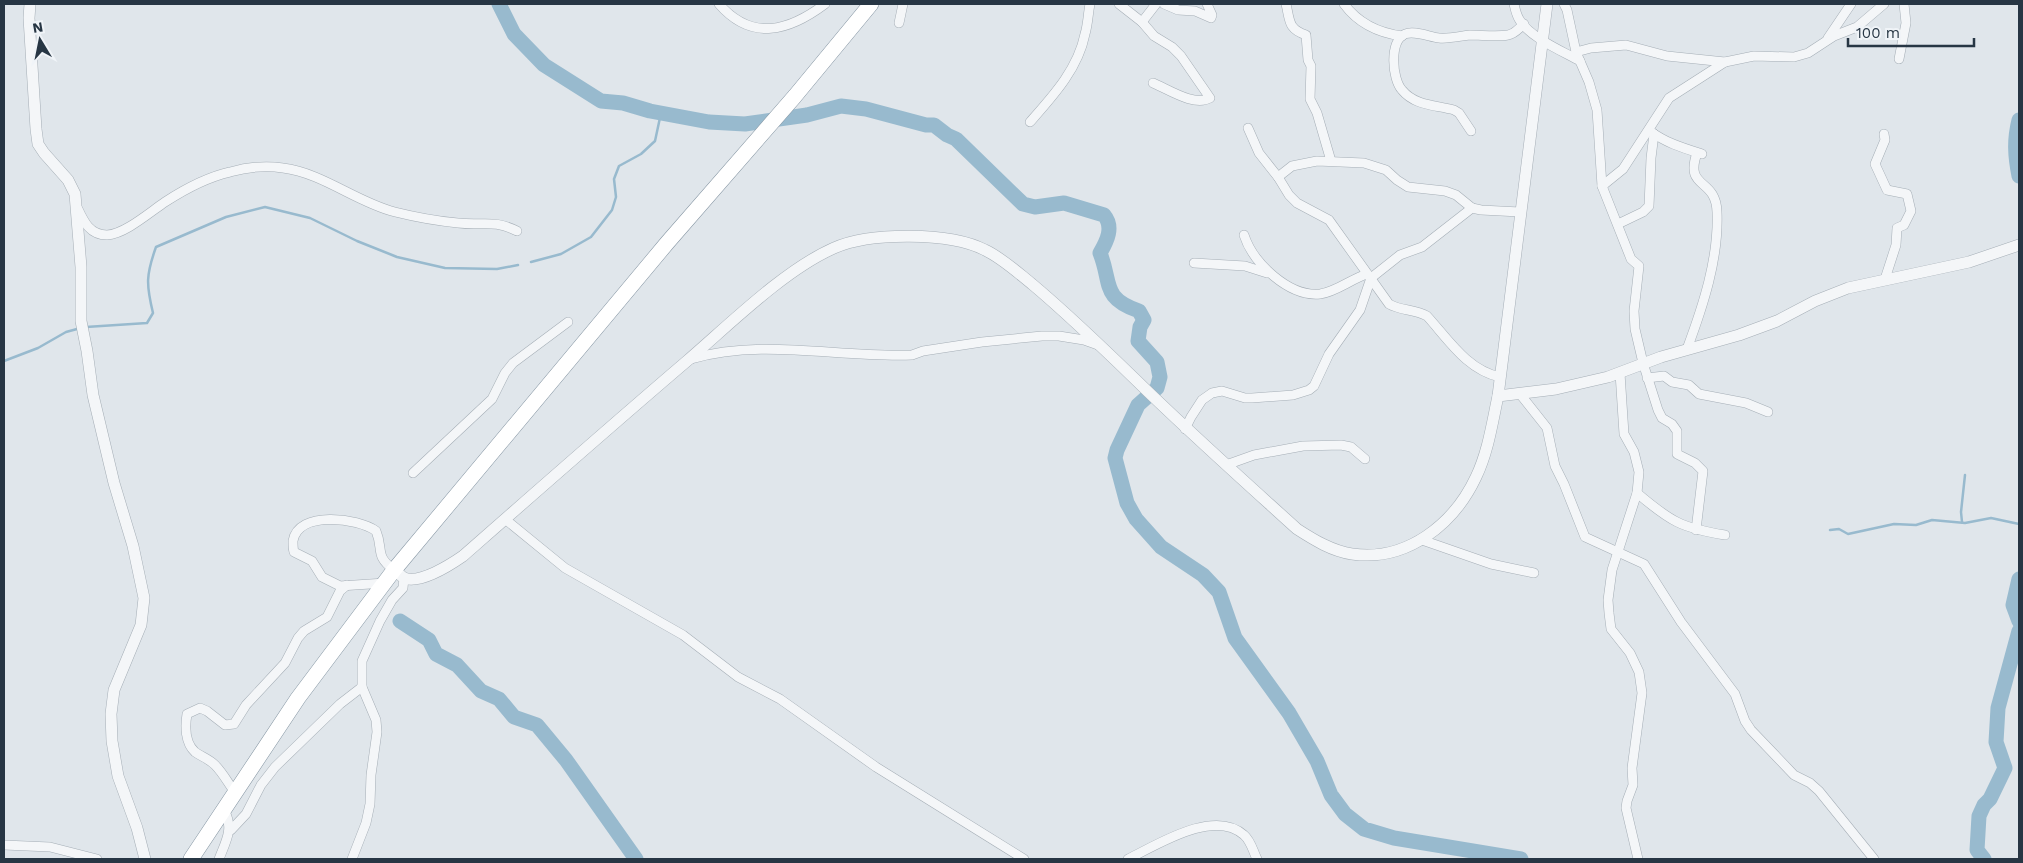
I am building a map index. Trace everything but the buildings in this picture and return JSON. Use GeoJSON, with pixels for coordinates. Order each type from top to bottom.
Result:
{"type":"FeatureCollection","features":[{"type":"Feature","properties":{"kind":"highway"},"geometry":{"type":"LineString","coordinates":[[190,859],[298,698],[385,582],[399,574],[667,243],[763,134],[871,4]]}},
{"type":"Feature","properties":{"kind":"street"},"geometry":{"type":"LineString","coordinates":[[30,4],[29,18],[38,144],[68,180],[72,187],[76,204],[81,267],[81,321],[89,360],[93,395],[114,483],[133,546],[144,598],[141,625],[114,690],[110,714],[118,776],[137,828],[145,859]]}},
{"type":"Feature","properties":{"kind":"street"},"geometry":{"type":"LineString","coordinates":[[719,4],[726,13],[757,29],[777,29],[795,23],[825,4]]}},
{"type":"Feature","properties":{"kind":"street"},"geometry":{"type":"LineString","coordinates":[[900,23],[903,4]]}},
{"type":"Feature","properties":{"kind":"street"},"geometry":{"type":"LineString","coordinates":[[1030,122],[1060,88],[1072,69],[1086,34],[1090,4]]}},
{"type":"Feature","properties":{"kind":"street"},"geometry":{"type":"LineString","coordinates":[[1119,4],[1142,22],[1154,36],[1172,47],[1181,56],[1210,98],[1202,100],[1188,98],[1153,83]]}},
{"type":"Feature","properties":{"kind":"street"},"geometry":{"type":"LineString","coordinates":[[1142,22],[1156,4]]}},
{"type":"Feature","properties":{"kind":"street"},"geometry":{"type":"LineString","coordinates":[[1164,4],[1178,10],[1195,11],[1210,18],[1212,15],[1207,4]]}},
{"type":"Feature","properties":{"kind":"street"},"geometry":{"type":"LineString","coordinates":[[1286,4],[1291,25],[1295,31],[1306,36],[1308,60],[1311,66],[1310,99],[1319,120],[1331,161]]}},
{"type":"Feature","properties":{"kind":"street"},"geometry":{"type":"LineString","coordinates":[[1344,4],[1360,21],[1390,34],[1402,36],[1408,33],[1446,38],[1470,35],[1506,35],[1514,33],[1524,24]]}},
{"type":"Feature","properties":{"kind":"street"},"geometry":{"type":"LineString","coordinates":[[1514,4],[1519,19],[1524,24],[1544,40],[1580,61]]}},
{"type":"Feature","properties":{"kind":"street"},"geometry":{"type":"LineString","coordinates":[[385,582],[340,586],[331,582],[322,577],[312,561],[294,552],[293,539],[301,528],[310,522],[333,519],[356,522],[369,526],[376,531],[381,557],[385,563],[399,574],[416,578],[447,567],[777,285],[821,255],[847,243],[872,239],[944,238],[959,240],[986,250],[1020,274],[1072,318],[1186,430],[1297,529],[1334,549],[1359,554],[1385,553],[1422,540],[1450,518],[1468,492],[1484,457],[1498,396],[1547,4]]}},
{"type":"Feature","properties":{"kind":"street"},"geometry":{"type":"LineString","coordinates":[[1564,4],[1576,52],[1589,82],[1596,110],[1602,186],[1631,259],[1639,266],[1634,316],[1647,378],[1662,418],[1672,424],[1677,431],[1677,454],[1695,463],[1703,471],[1696,530]]}},
{"type":"Feature","properties":{"kind":"street"},"geometry":{"type":"LineString","coordinates":[[1824,42],[1851,4]]}},
{"type":"Feature","properties":{"kind":"street"},"geometry":{"type":"LineString","coordinates":[[1576,52],[1591,48],[1626,45],[1666,56],[1724,62],[1754,56],[1794,57],[1808,52],[1834,36],[1857,27],[1884,4]]}},
{"type":"Feature","properties":{"kind":"street"},"geometry":{"type":"LineString","coordinates":[[1899,59],[1906,23],[1904,4]]}},
{"type":"Feature","properties":{"kind":"street"},"geometry":{"type":"LineString","coordinates":[[1402,36],[1394,58],[1393,67],[1398,85],[1409,98],[1459,113],[1472,131]]}},
{"type":"Feature","properties":{"kind":"street"},"geometry":{"type":"LineString","coordinates":[[1602,186],[1622,170],[1651,132],[1669,98],[1724,62]]}},
{"type":"Feature","properties":{"kind":"street"},"geometry":{"type":"LineString","coordinates":[[1248,128],[1259,153],[1295,201],[1329,220],[1389,304],[1396,308],[1419,311],[1427,316],[1468,361],[1483,372],[1500,377]]}},
{"type":"Feature","properties":{"kind":"street"},"geometry":{"type":"LineString","coordinates":[[1651,132],[1677,147],[1700,154],[1694,162],[1694,174],[1697,180],[1706,185],[1712,192],[1716,200],[1717,212],[1710,276],[1700,314],[1687,349]]}},
{"type":"Feature","properties":{"kind":"street"},"geometry":{"type":"LineString","coordinates":[[1618,224],[1643,212],[1650,206],[1651,132]]}},
{"type":"Feature","properties":{"kind":"street"},"geometry":{"type":"LineString","coordinates":[[1884,134],[1885,140],[1875,164],[1887,190],[1907,194],[1911,211],[1904,224],[1897,228],[1896,245],[1885,279]]}},
{"type":"Feature","properties":{"kind":"street"},"geometry":{"type":"LineString","coordinates":[[1278,177],[1292,166],[1317,161],[1374,165],[1386,170],[1408,187],[1445,191],[1456,195],[1472,208],[1520,212]]}},
{"type":"Feature","properties":{"kind":"street"},"geometry":{"type":"LineString","coordinates":[[76,204],[84,221],[94,232],[108,235],[116,233],[167,200],[227,172],[272,167],[285,168],[314,177],[378,207],[395,212],[459,224],[504,224],[517,231]]}},
{"type":"Feature","properties":{"kind":"street"},"geometry":{"type":"LineString","coordinates":[[1244,235],[1253,256],[1262,266],[1293,288],[1311,294],[1320,294],[1336,289],[1347,282],[1369,276],[1400,255],[1422,247],[1472,208]]}},
{"type":"Feature","properties":{"kind":"street"},"geometry":{"type":"LineString","coordinates":[[1498,396],[1594,381],[1687,349],[1739,335],[1777,321],[1833,293],[1885,279],[1969,262],[2019,245]]}},
{"type":"Feature","properties":{"kind":"street"},"geometry":{"type":"LineString","coordinates":[[1194,263],[1245,266],[1275,276]]}},
{"type":"Feature","properties":{"kind":"street"},"geometry":{"type":"LineString","coordinates":[[1186,430],[1191,417],[1202,400],[1212,392],[1222,391],[1245,398],[1252,398],[1293,395],[1309,390],[1314,386],[1329,354],[1360,310],[1369,276]]}},
{"type":"Feature","properties":{"kind":"street"},"geometry":{"type":"LineString","coordinates":[[413,473],[492,399],[505,372],[513,363],[568,322]]}},
{"type":"Feature","properties":{"kind":"street"},"geometry":{"type":"LineString","coordinates":[[688,360],[709,354],[748,349],[912,355],[922,351],[982,342],[1042,336],[1059,336],[1084,340],[1104,348]]}},
{"type":"Feature","properties":{"kind":"street"},"geometry":{"type":"LineString","coordinates":[[1620,373],[1624,434],[1637,461],[1637,493],[1612,570],[1608,600],[1611,629],[1630,653],[1639,672],[1642,693],[1632,768],[1633,785],[1626,808],[1638,859]]}},
{"type":"Feature","properties":{"kind":"street"},"geometry":{"type":"LineString","coordinates":[[1647,378],[1664,376],[1672,382],[1689,385],[1699,394],[1746,403],[1768,412]]}},
{"type":"Feature","properties":{"kind":"street"},"geometry":{"type":"LineString","coordinates":[[1520,394],[1547,428],[1555,466],[1585,537],[1644,564],[1681,622],[1735,694],[1745,721],[1751,730],[1794,775],[1810,783],[1819,791],[1874,859]]}},
{"type":"Feature","properties":{"kind":"street"},"geometry":{"type":"LineString","coordinates":[[1226,465],[1254,454],[1303,446],[1341,445],[1351,447],[1365,460]]}},
{"type":"Feature","properties":{"kind":"street"},"geometry":{"type":"LineString","coordinates":[[1637,493],[1668,519],[1696,530],[1725,535]]}},
{"type":"Feature","properties":{"kind":"street"},"geometry":{"type":"LineString","coordinates":[[505,519],[565,568],[683,635],[738,677],[780,699],[876,767],[1024,859]]}},
{"type":"Feature","properties":{"kind":"street"},"geometry":{"type":"LineString","coordinates":[[1422,540],[1491,564],[1534,573]]}},
{"type":"Feature","properties":{"kind":"street"},"geometry":{"type":"LineString","coordinates":[[352,859],[366,823],[370,804],[371,775],[377,732],[376,720],[362,687],[361,668],[365,653],[380,622],[402,588],[399,574]]}},
{"type":"Feature","properties":{"kind":"street"},"geometry":{"type":"LineString","coordinates":[[234,791],[217,767],[190,746],[186,729],[187,714],[200,708],[207,710],[225,725],[234,724],[246,705],[285,663],[298,638],[304,631],[327,617],[340,592],[347,585]]}},
{"type":"Feature","properties":{"kind":"street"},"geometry":{"type":"LineString","coordinates":[[219,859],[230,830],[246,814],[261,785],[275,766],[340,704],[362,687]]}},
{"type":"Feature","properties":{"kind":"street"},"geometry":{"type":"LineString","coordinates":[[221,812],[225,812],[229,819],[230,830]]}},
{"type":"Feature","properties":{"kind":"street"},"geometry":{"type":"LineString","coordinates":[[1128,859],[1183,832],[1204,826],[1234,830],[1244,836],[1251,845],[1257,859]]}},
{"type":"Feature","properties":{"kind":"street"},"geometry":{"type":"LineString","coordinates":[[4,845],[50,847],[98,859]]}},
{"type":"Feature","properties":{"kind":"waterway"},"geometry":{"type":"LineString","coordinates":[[499,4],[514,34],[544,65],[601,101],[623,103],[650,111],[709,122],[745,124],[807,115],[841,106],[866,109],[926,125],[934,125],[956,139],[1023,204],[1035,207],[1064,203],[1104,215],[1109,224],[1109,229],[1107,239],[1100,253],[1110,288],[1113,295],[1119,301],[1139,311],[1144,320],[1140,327],[1138,341],[1157,362],[1160,377],[1157,388],[1138,405],[1115,458],[1127,503],[1136,519],[1161,547],[1203,575],[1219,592],[1235,638],[1289,713],[1317,761],[1331,795],[1345,814],[1364,829],[1394,838],[1521,859]]}},
{"type":"Feature","properties":{"kind":"waterway"},"geometry":{"type":"LineString","coordinates":[[531,262],[561,254],[591,237],[612,210],[616,197],[614,179],[619,166],[641,154],[655,141],[661,113]]}},
{"type":"Feature","properties":{"kind":"waterway"},"geometry":{"type":"LineString","coordinates":[[2019,120],[2016,134],[2019,176]]}},
{"type":"Feature","properties":{"kind":"waterway"},"geometry":{"type":"LineString","coordinates":[[86,327],[147,323],[153,313],[148,280],[150,265],[156,247],[226,217],[265,207],[310,218],[357,241],[397,257],[445,268],[497,269],[518,265]]}},
{"type":"Feature","properties":{"kind":"waterway"},"geometry":{"type":"LineString","coordinates":[[4,361],[38,348],[66,332],[77,329]]}},
{"type":"Feature","properties":{"kind":"waterway"},"geometry":{"type":"LineString","coordinates":[[1962,522],[1961,512],[1965,475]]}},
{"type":"Feature","properties":{"kind":"waterway"},"geometry":{"type":"LineString","coordinates":[[1830,530],[1839,529],[1848,534],[1894,524],[1916,525],[1932,520],[1965,523],[1991,518],[2019,524]]}},
{"type":"Feature","properties":{"kind":"waterway"},"geometry":{"type":"LineString","coordinates":[[2019,579],[2013,605],[2019,621]]}},
{"type":"Feature","properties":{"kind":"waterway"},"geometry":{"type":"LineString","coordinates":[[400,621],[429,640],[436,654],[457,665],[481,691],[499,699],[514,717],[537,725],[566,760],[636,859]]}},
{"type":"Feature","properties":{"kind":"waterway"},"geometry":{"type":"LineString","coordinates":[[1984,859],[1977,850],[1979,816],[1984,805],[1990,799],[2005,768],[1996,742],[1998,708],[2019,631]]}}]}
